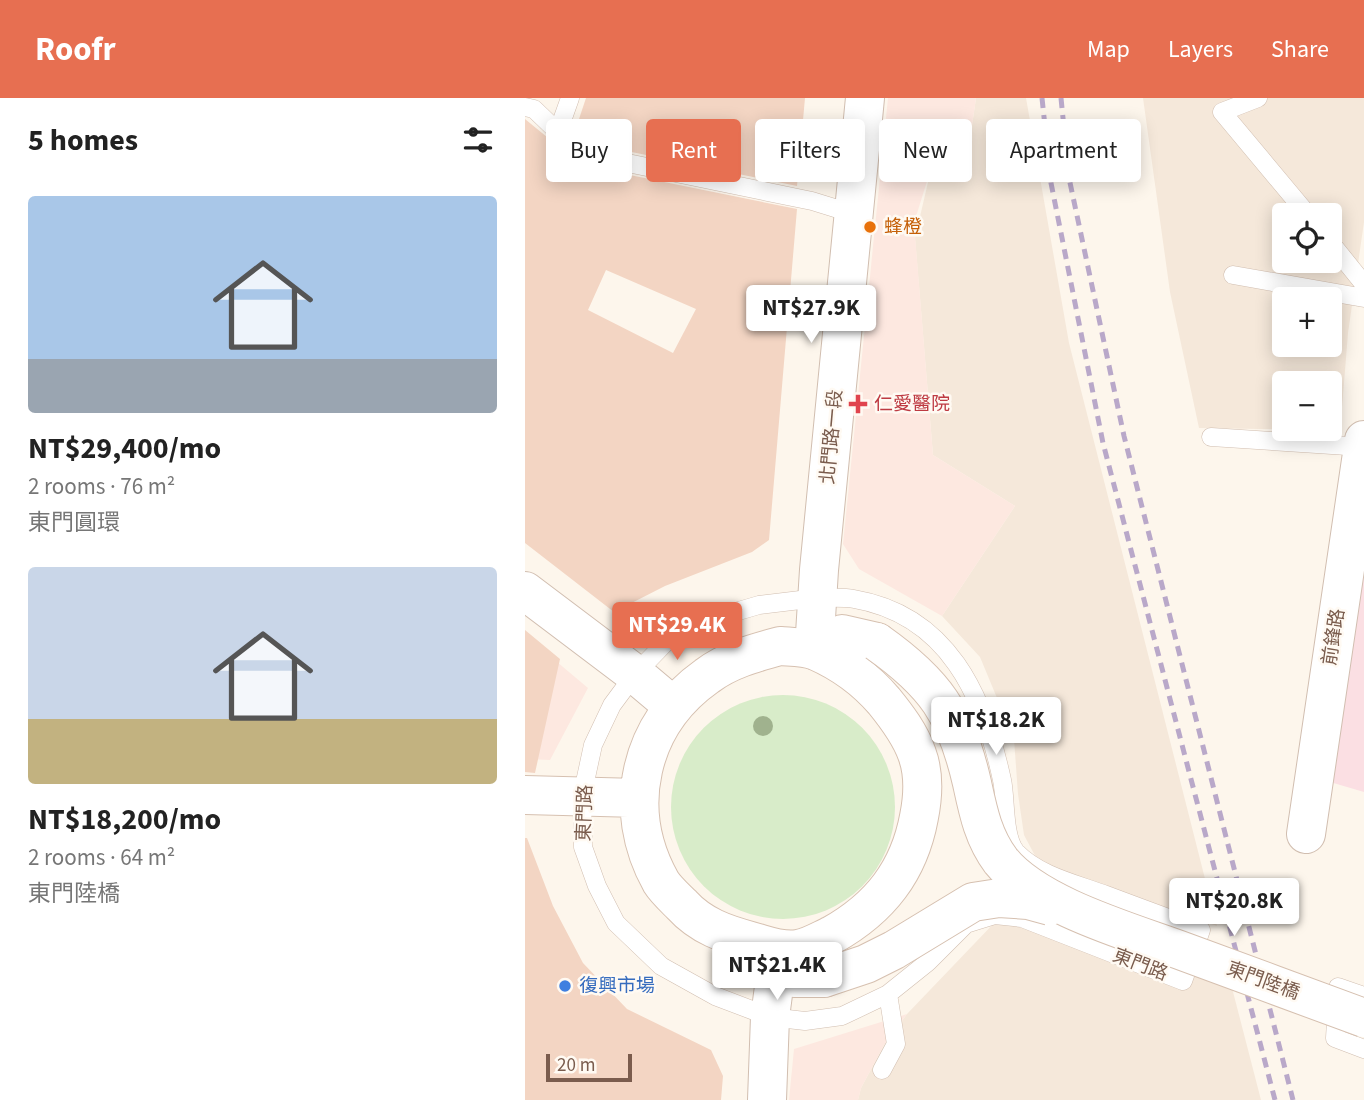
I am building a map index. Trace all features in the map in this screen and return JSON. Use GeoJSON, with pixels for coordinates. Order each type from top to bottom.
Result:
{"type":"FeatureCollection","features":[{"type":"Feature","properties":{"kind":"main road","name":"北門路一段"},"geometry":{"type":"LineString","coordinates":[[814,650],[865,98]]}},
{"type":"Feature","properties":{"kind":"main road","name":"前鋒路"},"geometry":{"type":"LineString","coordinates":[[1306,834],[1364,440]]}},
{"type":"Feature","properties":{"kind":"main road"},"geometry":{"type":"LineString","coordinates":[[525,591],[673,706]]}},
{"type":"Feature","properties":{"kind":"main road","name":"東門陸橋"},"geometry":{"type":"LineString","coordinates":[[814,650],[842,634],[877,642],[914,670],[939,696],[963,746],[982,827],[989,843],[1002,862],[1020,880],[1083,914],[1349,1028]]}},
{"type":"Feature","properties":{"kind":"main road"},"geometry":{"type":"LineString","coordinates":[[779,646],[814,650],[871,686],[899,718],[918,755],[923,784],[922,803],[917,832],[907,862],[872,908],[816,943],[797,949],[779,949],[729,935],[706,925],[661,883],[644,839],[638,798],[648,747],[673,706],[707,676],[737,659],[779,646]]}},
{"type":"Feature","properties":{"kind":"main road"},"geometry":{"type":"LineString","coordinates":[[525,795],[638,798]]}},
{"type":"Feature","properties":{"kind":"main road","name":"東門陸橋"},"geometry":{"type":"LineString","coordinates":[[779,949],[794,978],[824,978],[866,964],[973,902],[999,898],[1028,900],[1083,914]]}},
{"type":"Feature","properties":{"kind":"main road"},"geometry":{"type":"LineString","coordinates":[[767,1100],[770,1017],[779,949]]}},
{"type":"Feature","properties":{"kind":"lane"},"geometry":{"type":"LineString","coordinates":[[563,119],[570,98]]}},
{"type":"Feature","properties":{"kind":"lane"},"geometry":{"type":"LineString","coordinates":[[1258,98],[1222,112],[1298,203]]}},
{"type":"Feature","properties":{"kind":"lane"},"geometry":{"type":"LineString","coordinates":[[525,107],[534,109],[546,120]]}},
{"type":"Feature","properties":{"kind":"lane"},"geometry":{"type":"LineString","coordinates":[[632,164],[812,201],[854,215]]}},
{"type":"Feature","properties":{"kind":"lane"},"geometry":{"type":"LineString","coordinates":[[1342,257],[1364,284]]}},
{"type":"Feature","properties":{"kind":"lane"},"geometry":{"type":"LineString","coordinates":[[1233,275],[1364,298]]}},
{"type":"Feature","properties":{"kind":"lane"},"geometry":{"type":"LineString","coordinates":[[1210,436],[1363,447]]}},
{"type":"Feature","properties":{"kind":"lane","name":"東門路"},"geometry":{"type":"LineString","coordinates":[[817,598],[854,598],[888,609],[930,632],[958,664],[982,706],[1003,782],[1004,813],[1015,850],[1047,873],[1201,930],[1183,981],[1022,918],[995,915],[966,923],[928,962],[888,994],[842,1016],[806,1021],[770,1017],[715,996],[661,967],[616,923],[597,886],[583,847],[582,796],[593,746],[612,705],[635,674],[668,640],[701,622],[759,605],[817,598]]}},
{"type":"Feature","properties":{"kind":"lane"},"geometry":{"type":"LineString","coordinates":[[1364,996],[1338,987],[1349,1028],[1364,1049]]}},
{"type":"Feature","properties":{"kind":"lane"},"geometry":{"type":"LineString","coordinates":[[882,1070],[896,1044],[888,994]]}},
{"type":"Feature","properties":{"kind":"shaded area"},"geometry":{"type":"Polygon","coordinates":[[[888,98],[976,98],[972,125],[972,119],[886,119],[888,98]]]}},
{"type":"Feature","properties":{"kind":"shaded area"},"geometry":{"type":"Polygon","coordinates":[[[976,98],[1026,98],[1030,119],[986,119],[986,182],[1041,182],[1069,343],[1217,926],[1040,865],[1024,835],[1014,739],[980,657],[942,616],[1015,506],[933,455],[915,238],[928,182],[972,182],[972,125],[976,98]]]}},
{"type":"Feature","properties":{"kind":"shaded area"},"geometry":{"type":"Polygon","coordinates":[[[1143,98],[1364,98],[1364,222],[1348,333],[1342,408],[1342,371],[1272,371],[1272,429],[1199,428],[1170,292],[1143,98]]]}},
{"type":"Feature","properties":{"kind":"shaded area"},"geometry":{"type":"Polygon","coordinates":[[[880,182],[927,182],[914,223],[933,455],[1015,506],[942,616],[859,569],[843,544],[880,182]]]}},
{"type":"Feature","properties":{"kind":"shaded area"},"geometry":{"type":"Polygon","coordinates":[[[1364,521],[1364,792],[1330,782],[1364,521]]]}},
{"type":"Feature","properties":{"kind":"shaded area"},"geometry":{"type":"Polygon","coordinates":[[[525,635],[588,688],[550,760],[525,759],[525,635]]]}},
{"type":"Feature","properties":{"kind":"shaded area"},"geometry":{"type":"Polygon","coordinates":[[[997,920],[1056,939],[1190,968],[1231,984],[1261,1100],[858,1100],[861,1088],[884,1045],[907,1014],[997,920]]]}},
{"type":"Feature","properties":{"kind":"shaded area"},"geometry":{"type":"Polygon","coordinates":[[[907,1014],[884,1045],[861,1088],[858,1100],[789,1100],[794,1049],[907,1014]]]}},
{"type":"Feature","properties":{"kind":"green space"},"geometry":{"type":"Polygon","coordinates":[[[783,695],[805,697],[826,704],[845,714],[862,728],[876,745],[886,764],[893,785],[893,829],[886,850],[876,869],[862,886],[845,900],[826,910],[805,917],[783,919],[761,917],[740,910],[721,900],[704,886],[690,869],[680,850],[673,829],[671,807],[673,785],[680,764],[690,745],[704,728],[721,714],[740,704],[761,697],[783,695]]]}},
{"type":"Feature","properties":{"kind":"building"},"geometry":{"type":"Polygon","coordinates":[[[586,98],[805,98],[803,119],[755,119],[755,177],[741,174],[741,119],[646,119],[646,155],[632,152],[632,119],[579,119],[586,98]]]}},
{"type":"Feature","properties":{"kind":"building"},"geometry":{"type":"Polygon","coordinates":[[[525,119],[546,136],[546,182],[632,182],[632,175],[646,178],[646,182],[664,182],[797,209],[769,540],[752,552],[665,586],[614,612],[525,543],[525,119]],[[606,270],[588,310],[673,353],[696,309],[606,270]]]}},
{"type":"Feature","properties":{"kind":"building"},"geometry":{"type":"Polygon","coordinates":[[[778,182],[797,182],[797,186],[778,182]]]}},
{"type":"Feature","properties":{"kind":"building"},"geometry":{"type":"Polygon","coordinates":[[[525,630],[560,659],[535,773],[525,772],[525,630]]]}},
{"type":"Feature","properties":{"kind":"building","name":"復興市場"},"geometry":{"type":"Polygon","coordinates":[[[525,838],[553,906],[583,963],[627,1009],[711,1050],[723,1076],[721,1100],[525,1100],[525,838]]]}},
{"type":"Feature","properties":{"kind":"railway"},"geometry":{"type":"LineString","coordinates":[[1042,98],[1051,183],[1103,443],[1275,1100]]}},
{"type":"Feature","properties":{"kind":"railway"},"geometry":{"type":"LineString","coordinates":[[1061,98],[1069,178],[1124,436],[1293,1100]]}},
{"type":"Feature","properties":{"kind":"place","name":"蜂橙"},"geometry":{"type":"Point","coordinates":[870,227]}},
{"type":"Feature","properties":{"kind":"place","name":"仁愛醫院"},"geometry":{"type":"Point","coordinates":[858,404]}},
{"type":"Feature","properties":{"kind":"place","name":"復興市場"},"geometry":{"type":"Point","coordinates":[565,986]}}]}
